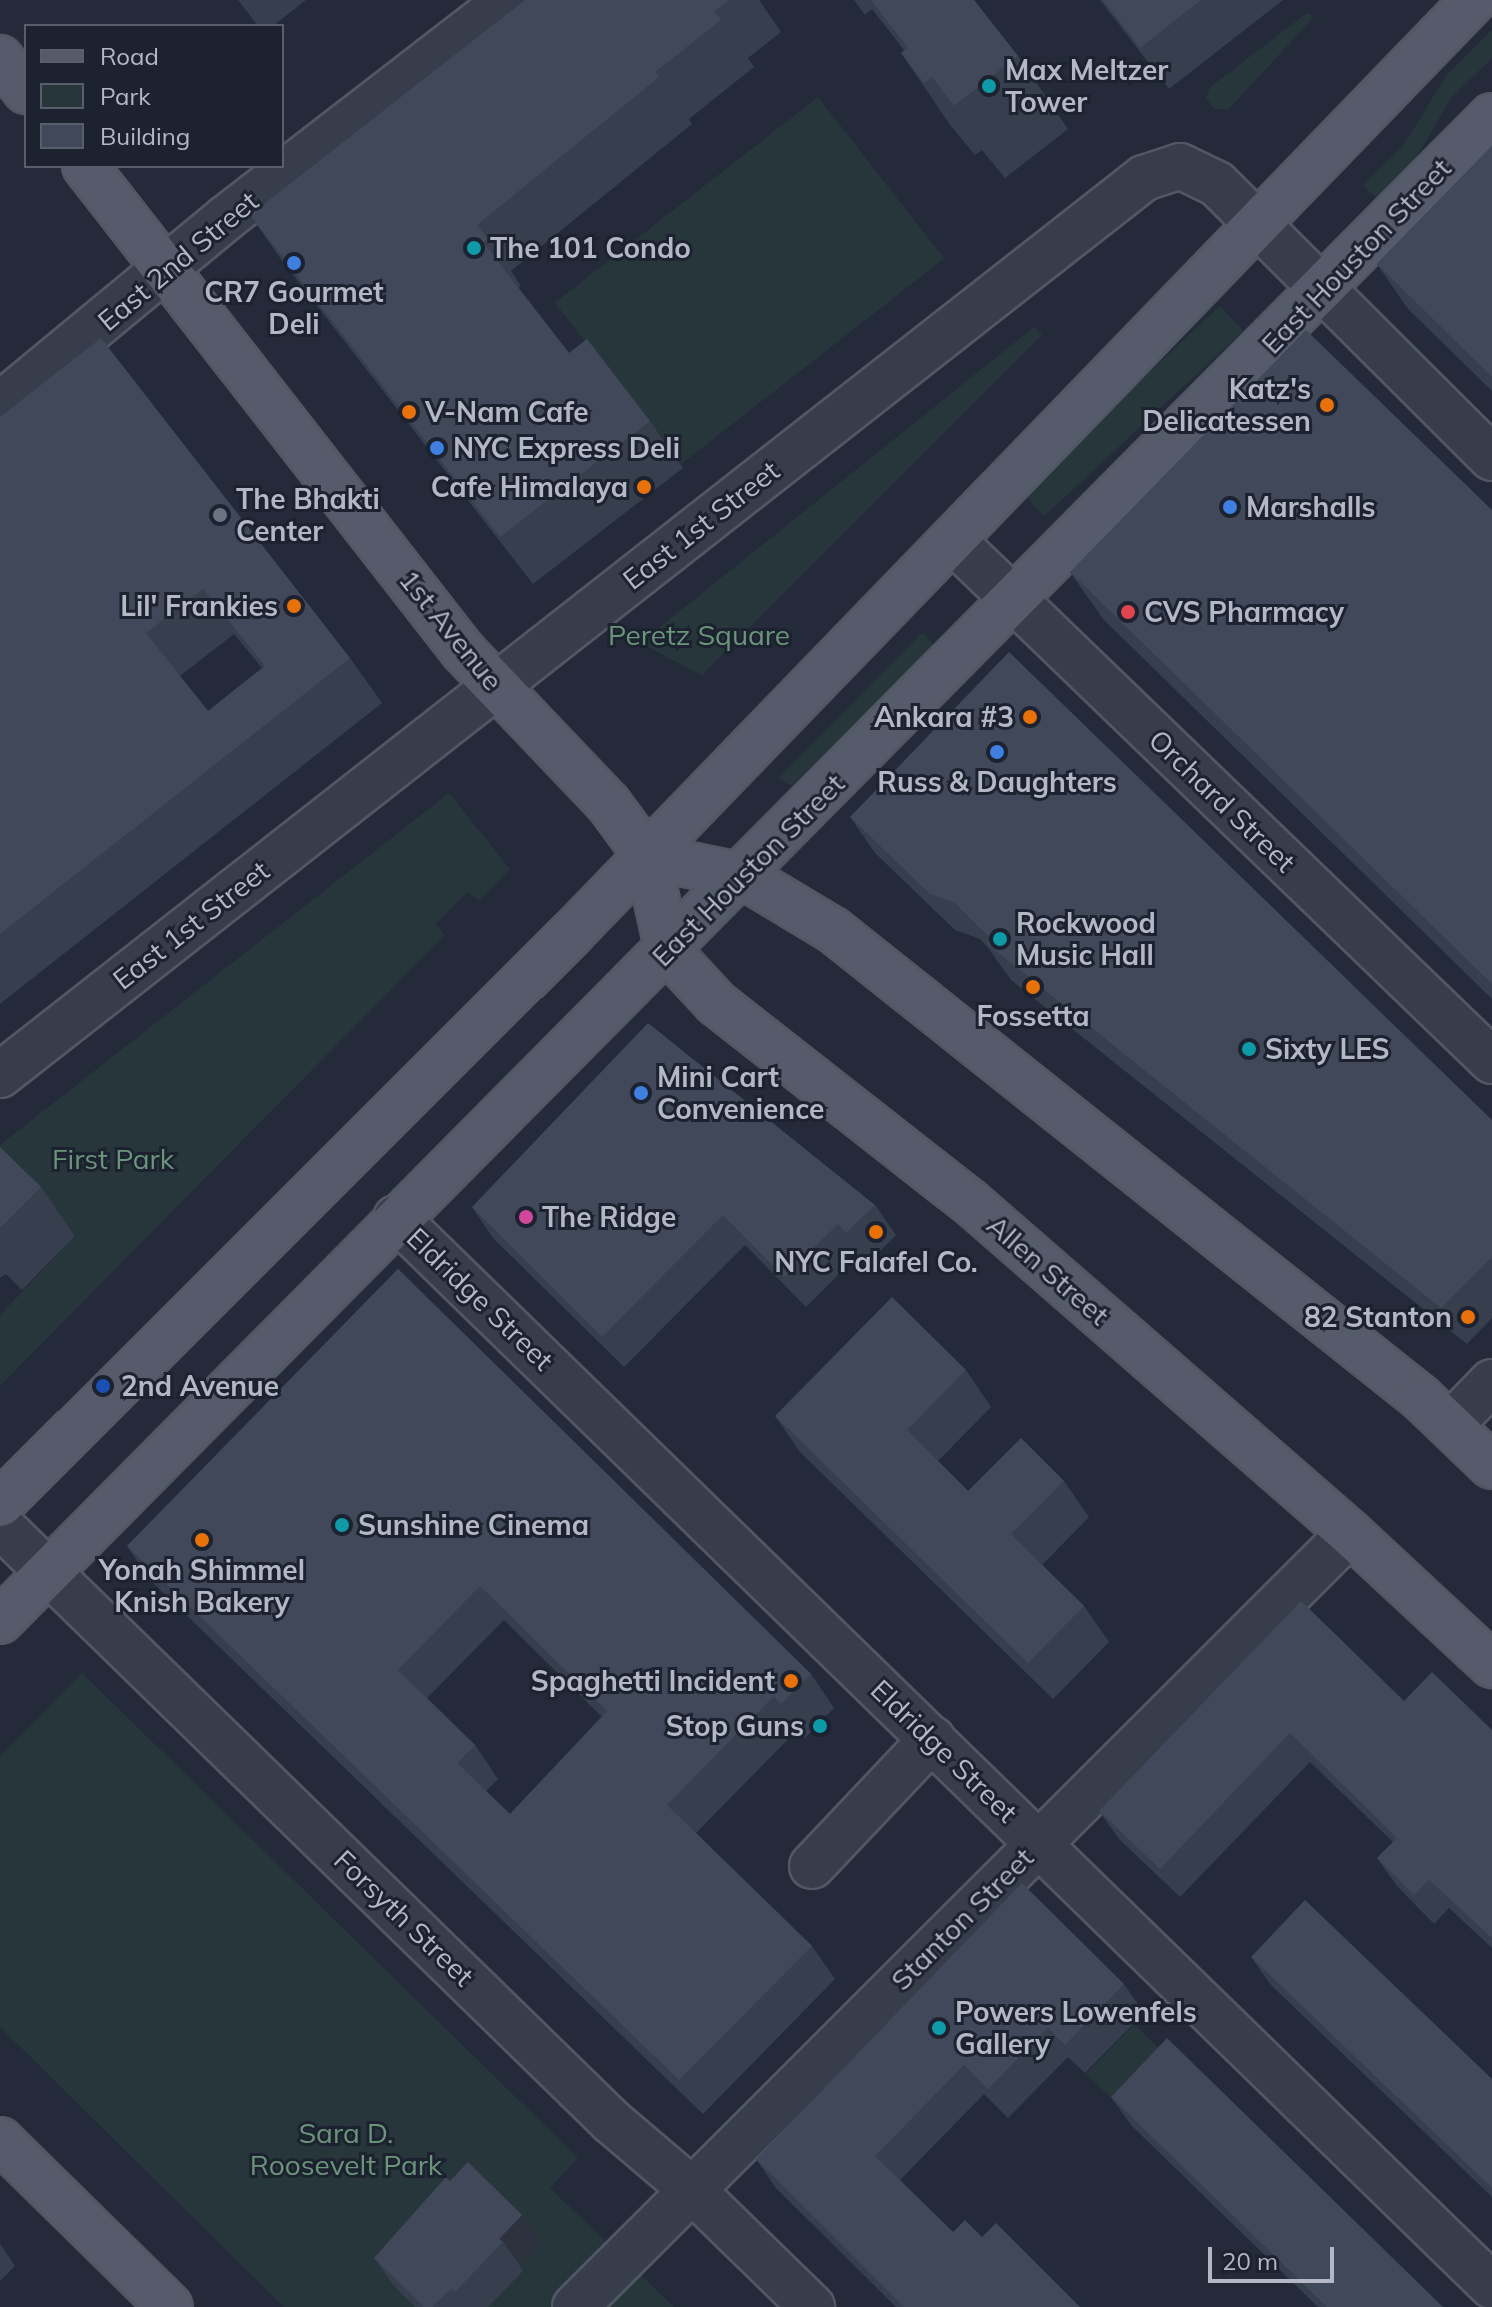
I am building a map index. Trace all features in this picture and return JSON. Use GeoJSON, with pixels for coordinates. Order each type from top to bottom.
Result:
{"type":"FeatureCollection","features":[{"type":"Feature","properties":{"kind":"main road"},"geometry":{"type":"LineString","coordinates":[[0,1504],[647,856],[1474,0]]}},
{"type":"Feature","properties":{"kind":"main road"},"geometry":{"type":"LineString","coordinates":[[0,58],[24,88]]}},
{"type":"Feature","properties":{"kind":"main road","name":"East Houston Street"},"geometry":{"type":"LineString","coordinates":[[0,1621],[396,1218],[743,876],[1323,291],[1492,116]]}},
{"type":"Feature","properties":{"kind":"main road","name":"1st Avenue"},"geometry":{"type":"LineString","coordinates":[[87,168],[496,687],[608,803],[647,856]]}},
{"type":"Feature","properties":{"kind":"main road"},"geometry":{"type":"LineString","coordinates":[[647,856],[743,876],[833,930],[1450,1425],[1492,1466]]}},
{"type":"Feature","properties":{"kind":"main road"},"geometry":{"type":"LineString","coordinates":[[647,856],[668,951]]}},
{"type":"Feature","properties":{"kind":"main road","name":"Allen Street"},"geometry":{"type":"LineString","coordinates":[[668,951],[716,1003],[970,1202],[1350,1533],[1492,1665]]}},
{"type":"Feature","properties":{"kind":"main road"},"geometry":{"type":"LineString","coordinates":[[0,2140],[170,2307]]}},
{"type":"Feature","properties":{"kind":"street","name":"East 2nd Street"},"geometry":{"type":"LineString","coordinates":[[0,405],[166,269],[508,0]]}},
{"type":"Feature","properties":{"kind":"street","name":"East 1st Street"},"geometry":{"type":"LineString","coordinates":[[0,1075],[1144,178],[1180,166],[1195,169],[1257,224]]}},
{"type":"Feature","properties":{"kind":"street"},"geometry":{"type":"LineString","coordinates":[[1257,224],[1492,458]]}},
{"type":"Feature","properties":{"kind":"street","name":"Orchard Street"},"geometry":{"type":"LineString","coordinates":[[953,541],[1492,1061]]}},
{"type":"Feature","properties":{"kind":"street","name":"Eldridge Street"},"geometry":{"type":"LineString","coordinates":[[396,1218],[1492,2286]]}},
{"type":"Feature","properties":{"kind":"street"},"geometry":{"type":"LineString","coordinates":[[1450,1425],[1492,1382]]}},
{"type":"Feature","properties":{"kind":"street","name":"Forsyth Street"},"geometry":{"type":"LineString","coordinates":[[0,1525],[611,2121],[692,2190],[812,2307]]}},
{"type":"Feature","properties":{"kind":"street","name":"Stanton Street"},"geometry":{"type":"LineString","coordinates":[[575,2307],[1350,1533]]}},
{"type":"Feature","properties":{"kind":"street"},"geometry":{"type":"LineString","coordinates":[[812,1866],[932,1739]]}},
{"type":"Feature","properties":{"kind":"green space"},"geometry":{"type":"Polygon","coordinates":[[[1307,13],[1314,17],[1229,109],[1215,109],[1206,99],[1210,87],[1307,13]]]}},
{"type":"Feature","properties":{"kind":"green space"},"geometry":{"type":"Polygon","coordinates":[[[1492,30],[1492,58],[1451,98],[1416,158],[1376,198],[1363,185],[1403,146],[1446,76],[1492,30]]]}},
{"type":"Feature","properties":{"kind":"green space"},"geometry":{"type":"Polygon","coordinates":[[[818,97],[944,259],[681,464],[555,303],[818,97]]]}},
{"type":"Feature","properties":{"kind":"green space"},"geometry":{"type":"Polygon","coordinates":[[[1220,306],[1243,331],[1044,516],[1021,492],[1220,306]]]}},
{"type":"Feature","properties":{"kind":"green space","name":"Peretz Square"},"geometry":{"type":"Polygon","coordinates":[[[1034,327],[1042,335],[702,675],[640,643],[1034,327]]]}},
{"type":"Feature","properties":{"kind":"green space"},"geometry":{"type":"Polygon","coordinates":[[[923,632],[934,645],[791,786],[778,778],[923,632]]]}},
{"type":"Feature","properties":{"kind":"green space","name":"First Park"},"geometry":{"type":"Polygon","coordinates":[[[449,793],[510,869],[479,901],[467,892],[436,924],[445,935],[0,1386],[0,1315],[75,1236],[0,1161],[0,1145],[449,793]]]}},
{"type":"Feature","properties":{"kind":"green space","name":"Sara D. Roosevelt Park"},"geometry":{"type":"Polygon","coordinates":[[[82,1673],[578,2158],[550,2188],[674,2307],[284,2307],[0,2027],[0,1756],[82,1673]]]}},
{"type":"Feature","properties":{"kind":"green space"},"geometry":{"type":"Polygon","coordinates":[[[1134,2024],[1183,2071],[1135,2121],[1086,2074],[1134,2024]]]}},
{"type":"Feature","properties":{"kind":"building"},"geometry":{"type":"Polygon","coordinates":[[[525,0],[729,0],[714,11],[721,20],[655,72],[659,77],[477,225],[488,239],[483,242],[569,353],[587,339],[650,421],[500,537],[250,215],[525,0]]]}},
{"type":"Feature","properties":{"kind":"building"},"geometry":{"type":"Polygon","coordinates":[[[871,0],[974,0],[1018,56],[954,106],[932,77],[924,83],[901,53],[908,48],[871,0]]]}},
{"type":"Feature","properties":{"kind":"building"},"geometry":{"type":"Polygon","coordinates":[[[1103,0],[1201,0],[1140,48],[1103,0]]]}},
{"type":"Feature","properties":{"kind":"building"},"geometry":{"type":"Polygon","coordinates":[[[1492,146],[1492,377],[1377,264],[1492,146]]]}},
{"type":"Feature","properties":{"kind":"building"},"geometry":{"type":"Polygon","coordinates":[[[1306,330],[1492,510],[1492,984],[1070,572],[1306,330]]]}},
{"type":"Feature","properties":{"kind":"building"},"geometry":{"type":"Polygon","coordinates":[[[101,338],[350,658],[0,934],[0,417],[101,338]],[[203,589],[146,633],[208,711],[265,666],[203,589]]]}},
{"type":"Feature","properties":{"kind":"building"},"geometry":{"type":"Polygon","coordinates":[[[1009,652],[1492,1120],[1492,1257],[1441,1308],[986,943],[991,939],[955,903],[930,894],[850,817],[1009,652]]]}},
{"type":"Feature","properties":{"kind":"building"},"geometry":{"type":"Polygon","coordinates":[[[648,1023],[875,1205],[846,1233],[838,1224],[784,1277],[723,1215],[602,1337],[472,1207],[648,1023]]]}},
{"type":"Feature","properties":{"kind":"building"},"geometry":{"type":"Polygon","coordinates":[[[0,1147],[41,1187],[0,1228],[0,1147]]]}},
{"type":"Feature","properties":{"kind":"building"},"geometry":{"type":"Polygon","coordinates":[[[398,1269],[811,1674],[781,1704],[774,1696],[667,1805],[812,1946],[679,2080],[127,1546],[398,1269]],[[480,1586],[398,1670],[475,1745],[457,1763],[510,1814],[607,1711],[480,1586]]]}},
{"type":"Feature","properties":{"kind":"building"},"geometry":{"type":"Polygon","coordinates":[[[892,1297],[966,1370],[907,1430],[968,1491],[1021,1438],[1064,1481],[1011,1534],[1084,1606],[1028,1663],[775,1416],[892,1297]]]}},
{"type":"Feature","properties":{"kind":"building"},"geometry":{"type":"Polygon","coordinates":[[[1301,1601],[1404,1701],[1432,1672],[1492,1730],[1492,1938],[1429,1880],[1414,1895],[1377,1858],[1397,1838],[1290,1733],[1160,1869],[1099,1811],[1301,1601]]]}},
{"type":"Feature","properties":{"kind":"building"},"geometry":{"type":"Polygon","coordinates":[[[1022,1883],[1124,1984],[1065,2045],[1048,2028],[988,2089],[964,2065],[875,2156],[953,2232],[965,2220],[982,2237],[996,2223],[1080,2307],[904,2307],[756,2159],[1022,1883]]]}},
{"type":"Feature","properties":{"kind":"building"},"geometry":{"type":"Polygon","coordinates":[[[1305,1900],[1492,2079],[1492,2188],[1251,1957],[1305,1900]]]}},
{"type":"Feature","properties":{"kind":"building"},"geometry":{"type":"Polygon","coordinates":[[[1167,2038],[1443,2307],[1327,2307],[1111,2097],[1167,2038]]]}},
{"type":"Feature","properties":{"kind":"building"},"geometry":{"type":"Polygon","coordinates":[[[468,2162],[522,2215],[499,2239],[503,2242],[455,2292],[451,2289],[432,2307],[424,2307],[374,2258],[446,2177],[450,2181],[468,2162]]]}},
{"type":"Feature","properties":{"kind":"place","name":"Max Meltzer Tower"},"geometry":{"type":"Point","coordinates":[989,86]}},
{"type":"Feature","properties":{"kind":"place","name":"The 101 Condo"},"geometry":{"type":"Point","coordinates":[474,248]}},
{"type":"Feature","properties":{"kind":"place","name":"CR7 Gourmet Deli"},"geometry":{"type":"Point","coordinates":[294,263]}},
{"type":"Feature","properties":{"kind":"place","name":"Katz's Delicatessen"},"geometry":{"type":"Point","coordinates":[1327,405]}},
{"type":"Feature","properties":{"kind":"place","name":"V-Nam Cafe"},"geometry":{"type":"Point","coordinates":[409,412]}},
{"type":"Feature","properties":{"kind":"place","name":"NYC Express Deli"},"geometry":{"type":"Point","coordinates":[437,448]}},
{"type":"Feature","properties":{"kind":"place","name":"Cafe Himalaya"},"geometry":{"type":"Point","coordinates":[644,487]}},
{"type":"Feature","properties":{"kind":"place","name":"Marshalls"},"geometry":{"type":"Point","coordinates":[1230,507]}},
{"type":"Feature","properties":{"kind":"place","name":"The Bhakti Center"},"geometry":{"type":"Point","coordinates":[220,515]}},
{"type":"Feature","properties":{"kind":"place","name":"Lil' Frankies"},"geometry":{"type":"Point","coordinates":[294,606]}},
{"type":"Feature","properties":{"kind":"place","name":"CVS Pharmacy"},"geometry":{"type":"Point","coordinates":[1128,612]}},
{"type":"Feature","properties":{"kind":"place","name":"Ankara #3"},"geometry":{"type":"Point","coordinates":[1030,717]}},
{"type":"Feature","properties":{"kind":"place","name":"Russ & Daughters"},"geometry":{"type":"Point","coordinates":[997,752]}},
{"type":"Feature","properties":{"kind":"place","name":"Rockwood Music Hall"},"geometry":{"type":"Point","coordinates":[1000,939]}},
{"type":"Feature","properties":{"kind":"place","name":"Fossetta"},"geometry":{"type":"Point","coordinates":[1033,987]}},
{"type":"Feature","properties":{"kind":"place","name":"Sixty LES"},"geometry":{"type":"Point","coordinates":[1249,1049]}},
{"type":"Feature","properties":{"kind":"place","name":"Mini Cart Convenience"},"geometry":{"type":"Point","coordinates":[641,1093]}},
{"type":"Feature","properties":{"kind":"place","name":"The Ridge"},"geometry":{"type":"Point","coordinates":[526,1217]}},
{"type":"Feature","properties":{"kind":"place","name":"NYC Falafel Co."},"geometry":{"type":"Point","coordinates":[876,1232]}},
{"type":"Feature","properties":{"kind":"place","name":"82 Stanton"},"geometry":{"type":"Point","coordinates":[1468,1317]}},
{"type":"Feature","properties":{"kind":"place","name":"2nd Avenue"},"geometry":{"type":"Point","coordinates":[103,1386]}},
{"type":"Feature","properties":{"kind":"place","name":"Sunshine Cinema"},"geometry":{"type":"Point","coordinates":[342,1525]}},
{"type":"Feature","properties":{"kind":"place","name":"Yonah Shimmel Knish Bakery"},"geometry":{"type":"Point","coordinates":[202,1540]}},
{"type":"Feature","properties":{"kind":"place","name":"Spaghetti Incident"},"geometry":{"type":"Point","coordinates":[791,1681]}},
{"type":"Feature","properties":{"kind":"place","name":"Stop Guns"},"geometry":{"type":"Point","coordinates":[820,1726]}},
{"type":"Feature","properties":{"kind":"place","name":"Powers Lowenfels Gallery"},"geometry":{"type":"Point","coordinates":[939,2028]}}]}
